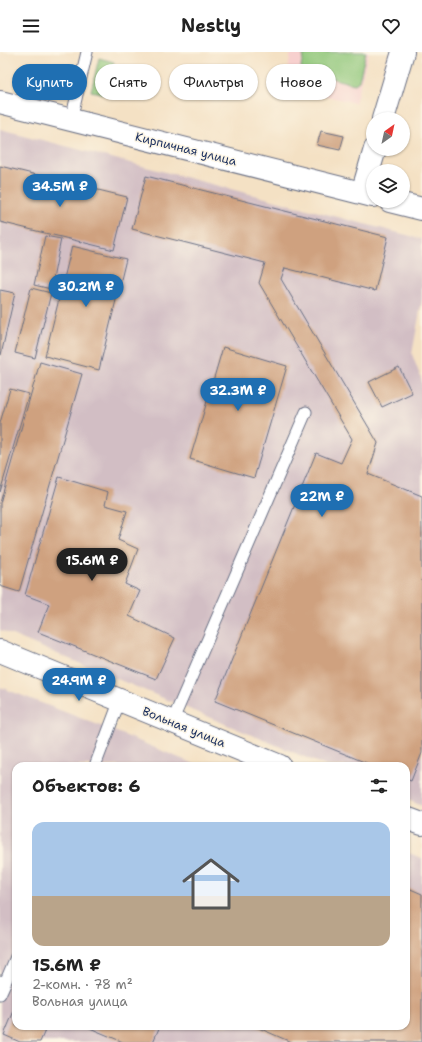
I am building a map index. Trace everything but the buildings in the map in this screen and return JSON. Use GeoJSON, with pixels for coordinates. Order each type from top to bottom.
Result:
{"type":"FeatureCollection","features":[{"type":"Feature","properties":{"kind":"street"},"geometry":{"type":"LineString","coordinates":[[386,112],[403,52]]}},
{"type":"Feature","properties":{"kind":"street","name":"Кирпичная улица"},"geometry":{"type":"LineString","coordinates":[[0,102],[366,194]]}},
{"type":"Feature","properties":{"kind":"street"},"geometry":{"type":"LineString","coordinates":[[410,206],[422,209]]}},
{"type":"Feature","properties":{"kind":"street","name":"Вольная улица"},"geometry":{"type":"LineString","coordinates":[[0,651],[270,762]]}},
{"type":"Feature","properties":{"kind":"street"},"geometry":{"type":"LineString","coordinates":[[410,820],[422,824]]}},
{"type":"Feature","properties":{"kind":"lane"},"geometry":{"type":"LineString","coordinates":[[71,120],[87,52]]}},
{"type":"Feature","properties":{"kind":"lane"},"geometry":{"type":"LineString","coordinates":[[172,722],[306,412]]}},
{"type":"Feature","properties":{"kind":"lane"},"geometry":{"type":"LineString","coordinates":[[97,762],[120,700]]}},
{"type":"Feature","properties":{"kind":"lane"},"geometry":{"type":"LineString","coordinates":[[0,994],[2,982],[12,964]]}},
{"type":"Feature","properties":{"kind":"shaded area"},"geometry":{"type":"Polygon","coordinates":[[[291,52],[369,52],[355,103],[336,98],[336,64],[289,64],[291,52]]]}},
{"type":"Feature","properties":{"kind":"shaded area"},"geometry":{"type":"Polygon","coordinates":[[[0,129],[422,239],[422,300],[412,354],[422,381],[422,806],[410,801],[410,762],[316,762],[0,630],[0,129]]]}},
{"type":"Feature","properties":{"kind":"shaded area"},"geometry":{"type":"Polygon","coordinates":[[[0,687],[189,762],[12,762],[12,1030],[410,1030],[410,854],[422,858],[422,1042],[0,1042],[0,687]]]}},
{"type":"Feature","properties":{"kind":"green space"},"geometry":{"type":"Polygon","coordinates":[[[304,52],[366,52],[359,81],[355,84],[336,79],[336,64],[301,64],[304,52]]]}},
{"type":"Feature","properties":{"kind":"green space"},"geometry":{"type":"Polygon","coordinates":[[[99,58],[114,62],[114,64],[98,64],[99,58]]]}},
{"type":"Feature","properties":{"kind":"green space"},"geometry":{"type":"Polygon","coordinates":[[[95,74],[95,92],[91,91],[95,74]]]}}]}
